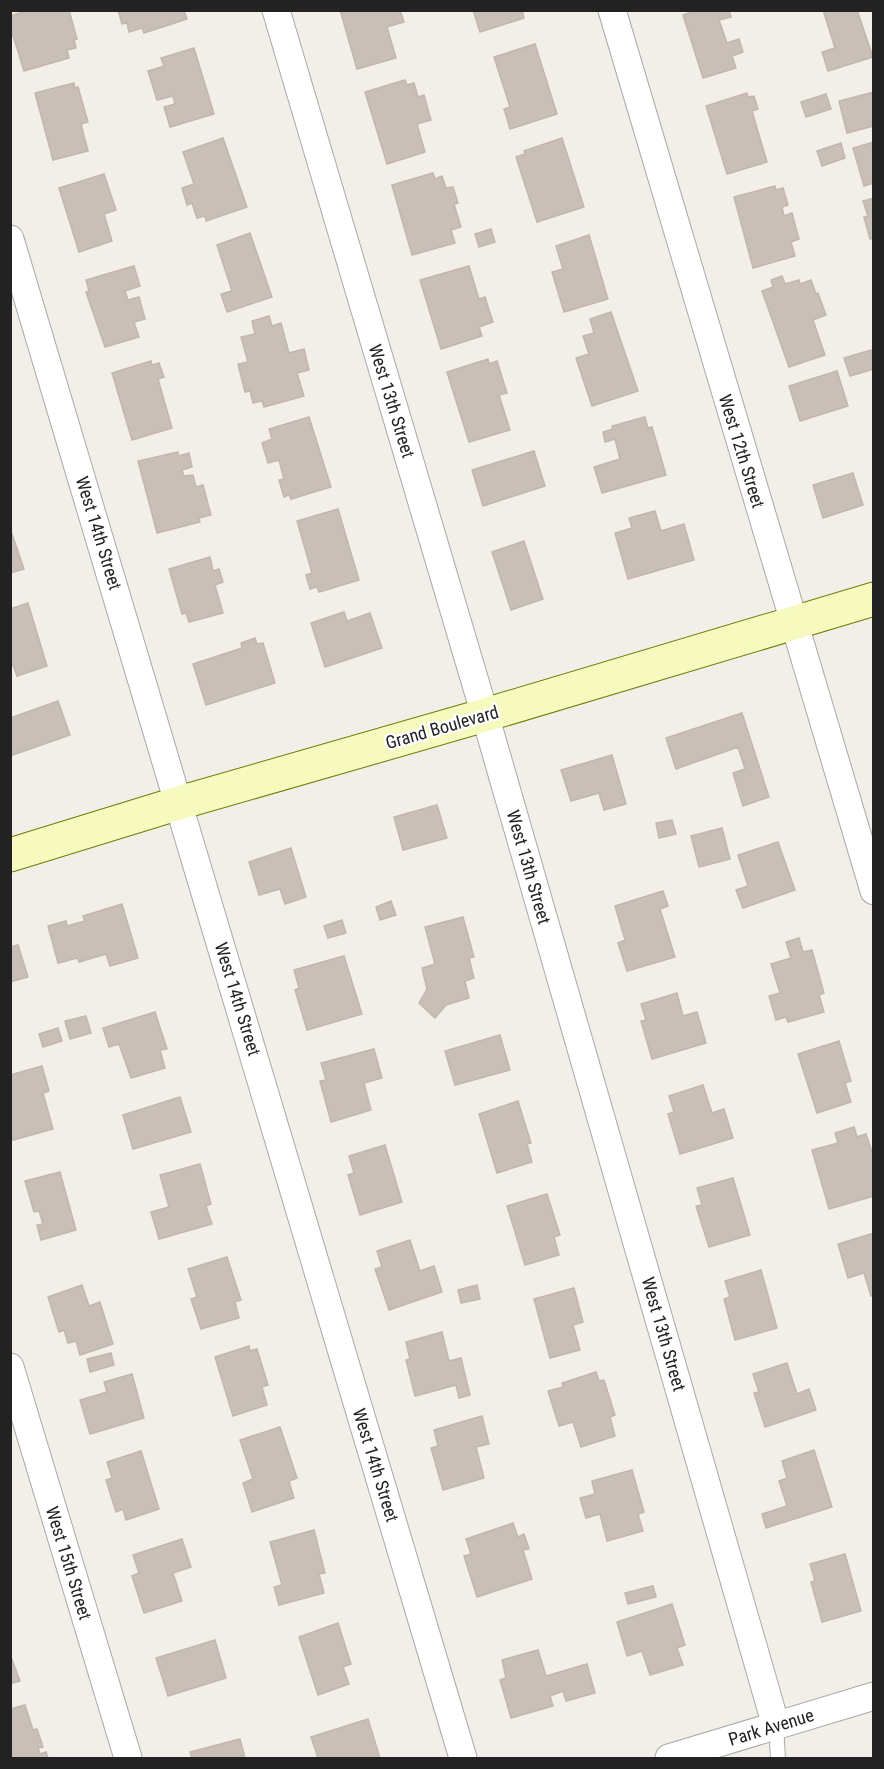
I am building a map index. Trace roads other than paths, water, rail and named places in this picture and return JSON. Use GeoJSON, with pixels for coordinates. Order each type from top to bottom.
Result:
{"type":"FeatureCollection","features":[{"type":"Feature","properties":{"kind":"street","name":"West 13th Street"},"geometry":{"type":"LineString","coordinates":[[276,10],[485,715],[776,1726]]}},
{"type":"Feature","properties":{"kind":"street","name":"West 12th Street"},"geometry":{"type":"LineString","coordinates":[[612,10],[873,891]]}},
{"type":"Feature","properties":{"kind":"street","name":"West 14th Street"},"geometry":{"type":"LineString","coordinates":[[10,239],[463,1758]]}},
{"type":"Feature","properties":{"kind":"street","name":"Grand Boulevard"},"geometry":{"type":"LineString","coordinates":[[10,855],[873,599]]}},
{"type":"Feature","properties":{"kind":"street","name":"West 15th Street"},"geometry":{"type":"LineString","coordinates":[[10,1367],[128,1758]]}},
{"type":"Feature","properties":{"kind":"street","name":"Park Avenue"},"geometry":{"type":"LineString","coordinates":[[669,1758],[873,1696]]}},
{"type":"Feature","properties":{"kind":"lane"},"geometry":{"type":"LineString","coordinates":[[776,1726],[778,1758]]}}]}
